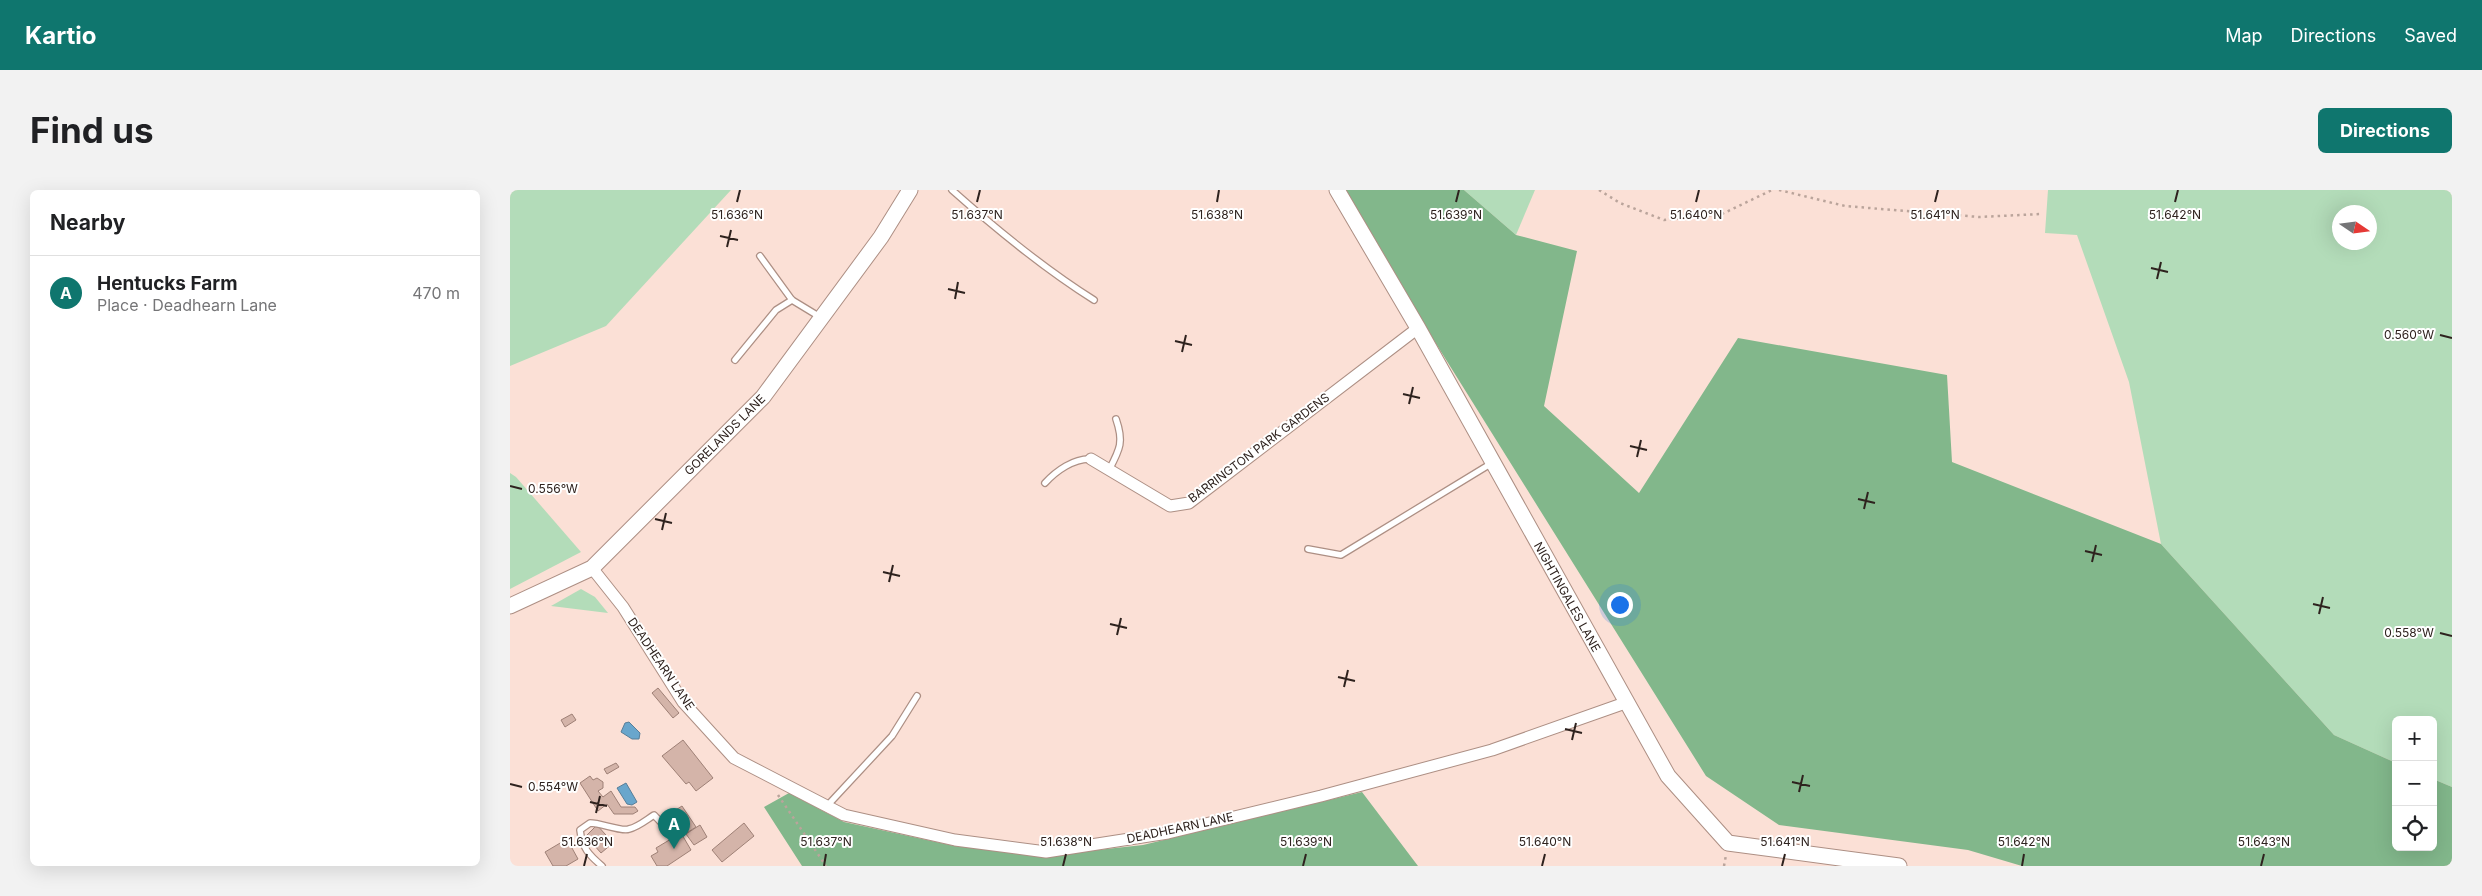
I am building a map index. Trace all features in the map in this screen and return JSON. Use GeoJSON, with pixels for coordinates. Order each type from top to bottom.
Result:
{"type":"FeatureCollection","features":[{"type":"Feature","properties":{"kind":"main road","name":"GORELANDS LANE"},"geometry":{"type":"LineString","coordinates":[[510,606],[592,568],[763,397],[881,237],[910,190]]}},
{"type":"Feature","properties":{"kind":"main road","name":"NIGHTINGALES LANE"},"geometry":{"type":"LineString","coordinates":[[1337,190],[1494,462],[1625,703],[1668,776],[1728,843],[1899,866]]}},
{"type":"Feature","properties":{"kind":"street","name":"BARRINGTON PARK GARDENS"},"geometry":{"type":"LineString","coordinates":[[1091,460],[1170,506],[1189,503],[1418,328]]}},
{"type":"Feature","properties":{"kind":"street","name":"DEADHEARN LANE"},"geometry":{"type":"LineString","coordinates":[[592,568],[623,607],[682,702],[734,758],[765,776],[844,815],[955,840],[1046,852],[1168,834],[1321,796],[1492,750],[1625,703]]}},
{"type":"Feature","properties":{"kind":"lane"},"geometry":{"type":"LineString","coordinates":[[952,190],[994,227],[1058,278],[1094,300]]}},
{"type":"Feature","properties":{"kind":"lane"},"geometry":{"type":"LineString","coordinates":[[760,256],[792,300],[822,318]]}},
{"type":"Feature","properties":{"kind":"lane"},"geometry":{"type":"LineString","coordinates":[[735,360],[776,310],[792,300]]}},
{"type":"Feature","properties":{"kind":"lane"},"geometry":{"type":"LineString","coordinates":[[1109,470],[1120,449],[1122,435],[1116,419]]}},
{"type":"Feature","properties":{"kind":"lane"},"geometry":{"type":"LineString","coordinates":[[1045,483],[1055,472],[1083,459],[1091,460]]}},
{"type":"Feature","properties":{"kind":"lane"},"geometry":{"type":"LineString","coordinates":[[1308,550],[1341,555],[1494,462]]}},
{"type":"Feature","properties":{"kind":"lane"},"geometry":{"type":"LineString","coordinates":[[827,806],[892,736],[917,696]]}},
{"type":"Feature","properties":{"kind":"lane"},"geometry":{"type":"LineString","coordinates":[[602,866],[588,854],[582,843],[580,830],[590,822],[603,823],[622,830],[630,829],[654,815],[672,834]]}},
{"type":"Feature","properties":{"kind":"path"},"geometry":{"type":"LineString","coordinates":[[1599,190],[1620,204],[1664,220],[1722,214],[1772,190]]}},
{"type":"Feature","properties":{"kind":"path"},"geometry":{"type":"LineString","coordinates":[[1779,190],[1846,206],[1979,217],[2041,214]]}},
{"type":"Feature","properties":{"kind":"path"},"geometry":{"type":"LineString","coordinates":[[765,776],[826,866]]}},
{"type":"Feature","properties":{"kind":"green space"},"geometry":{"type":"Polygon","coordinates":[[[510,190],[731,190],[606,326],[510,366],[510,190]]]}},
{"type":"Feature","properties":{"kind":"green space"},"geometry":{"type":"Polygon","coordinates":[[[1340,190],[1464,190],[1516,235],[1577,251],[1544,406],[1639,493],[1738,338],[1947,375],[1952,462],[2161,544],[2334,735],[2392,761],[2392,851],[2437,851],[2437,781],[2452,787],[2452,866],[2022,866],[1968,850],[1779,825],[1706,776],[1340,190]]]}},
{"type":"Feature","properties":{"kind":"green space"},"geometry":{"type":"Polygon","coordinates":[[[1464,190],[1535,190],[1516,235],[1464,190]]]}},
{"type":"Feature","properties":{"kind":"green space"},"geometry":{"type":"Polygon","coordinates":[[[2048,190],[2452,190],[2452,787],[2437,781],[2437,716],[2392,716],[2392,761],[2334,735],[2161,544],[2129,382],[2077,235],[2045,233],[2048,190]]]}},
{"type":"Feature","properties":{"kind":"green space"},"geometry":{"type":"Polygon","coordinates":[[[510,473],[516,477],[581,552],[510,589],[510,473]]]}},
{"type":"Feature","properties":{"kind":"green space"},"geometry":{"type":"Polygon","coordinates":[[[581,589],[595,597],[608,613],[551,606],[581,589]]]}},
{"type":"Feature","properties":{"kind":"green space"},"geometry":{"type":"Polygon","coordinates":[[[1362,792],[1418,866],[802,866],[764,807],[789,793],[844,822],[955,846],[1042,856],[1143,845],[1362,792]]]}},
{"type":"Feature","properties":{"kind":"water"},"geometry":{"type":"Polygon","coordinates":[[[629,722],[640,733],[639,739],[632,739],[621,732],[625,723],[629,722]]]}},
{"type":"Feature","properties":{"kind":"water"},"geometry":{"type":"Polygon","coordinates":[[[626,783],[637,802],[632,805],[627,804],[617,788],[626,783]]]}},
{"type":"Feature","properties":{"kind":"building"},"geometry":{"type":"Polygon","coordinates":[[[658,688],[679,713],[673,718],[652,693],[658,688]]]}},
{"type":"Feature","properties":{"kind":"building"},"geometry":{"type":"Polygon","coordinates":[[[572,714],[576,720],[565,727],[561,720],[572,714]]]}},
{"type":"Feature","properties":{"kind":"building"},"geometry":{"type":"Polygon","coordinates":[[[683,740],[713,778],[696,791],[689,782],[686,784],[662,756],[683,740]]]}},
{"type":"Feature","properties":{"kind":"building"},"geometry":{"type":"Polygon","coordinates":[[[616,763],[619,767],[607,774],[604,769],[616,763]]]}},
{"type":"Feature","properties":{"kind":"building"},"geometry":{"type":"Polygon","coordinates":[[[590,776],[593,780],[597,778],[603,782],[603,788],[598,791],[603,797],[611,791],[621,807],[635,807],[638,811],[633,814],[614,814],[607,804],[598,811],[580,783],[590,776]]]}},
{"type":"Feature","properties":{"kind":"building"},"geometry":{"type":"Polygon","coordinates":[[[682,806],[696,827],[685,834],[671,813],[682,806]]]}},
{"type":"Feature","properties":{"kind":"building"},"geometry":{"type":"Polygon","coordinates":[[[744,823],[754,836],[722,862],[712,850],[744,823]]]}},
{"type":"Feature","properties":{"kind":"building"},"geometry":{"type":"Polygon","coordinates":[[[597,825],[613,843],[601,853],[586,836],[597,825]]]}},
{"type":"Feature","properties":{"kind":"building"},"geometry":{"type":"Polygon","coordinates":[[[700,825],[707,837],[694,845],[686,834],[700,825]]]}},
{"type":"Feature","properties":{"kind":"building"},"geometry":{"type":"Polygon","coordinates":[[[681,833],[691,850],[667,866],[657,866],[651,856],[658,852],[656,848],[681,833]]]}},
{"type":"Feature","properties":{"kind":"building"},"geometry":{"type":"Polygon","coordinates":[[[567,839],[578,859],[566,866],[553,866],[545,852],[567,839]]]}},
{"type":"Feature","properties":{"kind":"place","name":"Hentucks Farm"},"geometry":{"type":"Point","coordinates":[674,849]}}]}
